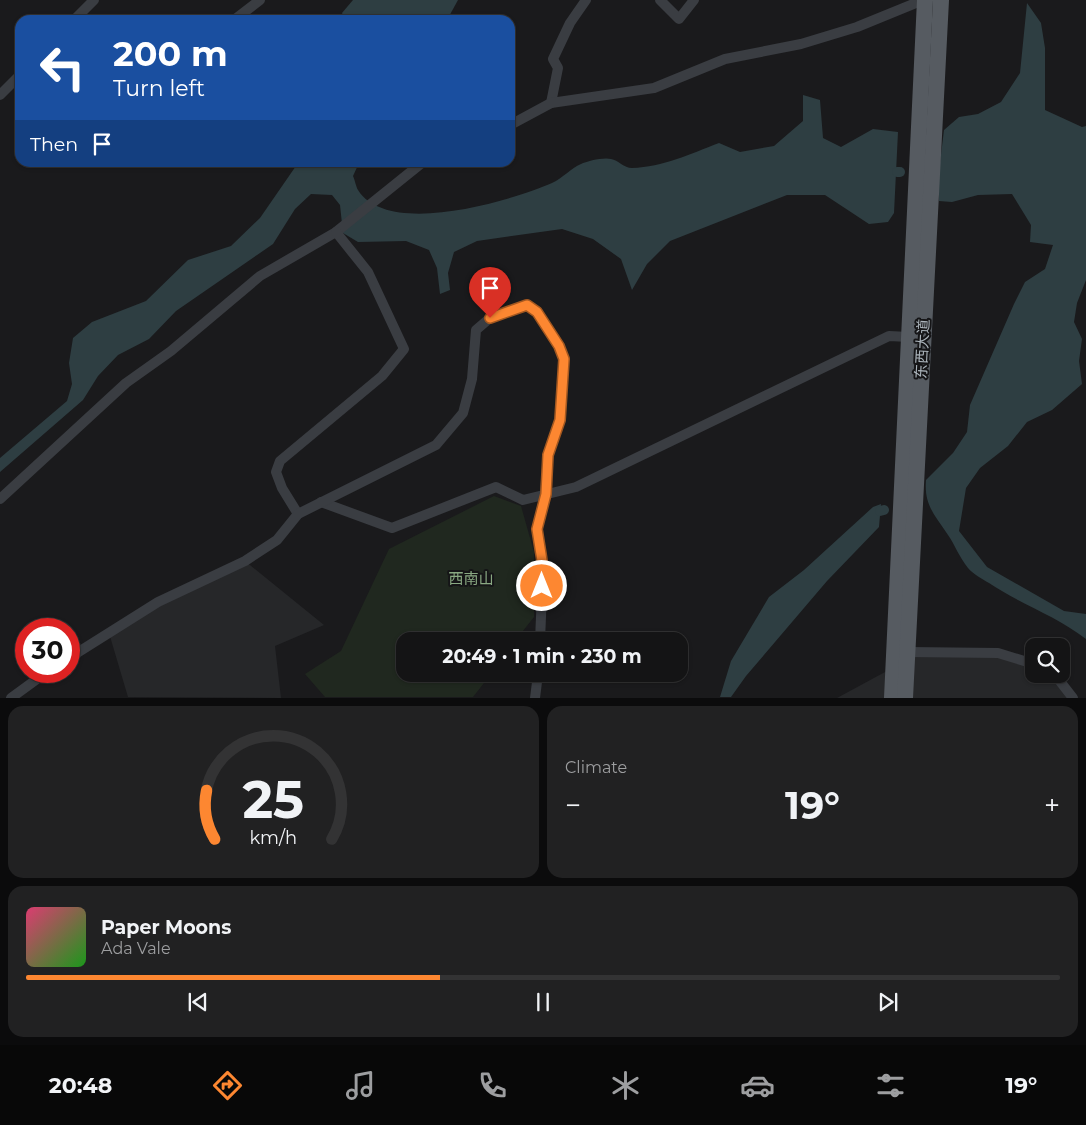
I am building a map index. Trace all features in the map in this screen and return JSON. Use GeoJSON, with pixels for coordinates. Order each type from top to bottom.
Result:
{"type":"FeatureCollection","features":[{"type":"Feature","properties":{"kind":"main road","name":"东西大道"},"geometry":{"type":"LineString","coordinates":[[892,698],[924,0]]}},
{"type":"Feature","properties":{"kind":"main road","name":"东西大道"},"geometry":{"type":"LineString","coordinates":[[905,698],[940,0]]}},
{"type":"Feature","properties":{"kind":"street"},"geometry":{"type":"LineString","coordinates":[[79,15],[94,0]]}},
{"type":"Feature","properties":{"kind":"street"},"geometry":{"type":"LineString","coordinates":[[240,15],[260,0]]}},
{"type":"Feature","properties":{"kind":"street"},"geometry":{"type":"LineString","coordinates":[[551,103],[558,68],[554,59],[570,23],[586,0]]}},
{"type":"Feature","properties":{"kind":"street"},"geometry":{"type":"LineString","coordinates":[[660,0],[679,19],[694,0]]}},
{"type":"Feature","properties":{"kind":"street"},"geometry":{"type":"LineString","coordinates":[[515,122],[551,103],[654,88],[725,59],[801,44],[857,26],[924,0]]}},
{"type":"Feature","properties":{"kind":"street"},"geometry":{"type":"LineString","coordinates":[[0,95],[15,80]]}},
{"type":"Feature","properties":{"kind":"street"},"geometry":{"type":"LineString","coordinates":[[0,499],[126,383],[171,351],[260,276],[336,232],[417,167]]}},
{"type":"Feature","properties":{"kind":"street"},"geometry":{"type":"LineString","coordinates":[[298,514],[282,488],[276,472],[280,461],[382,376],[404,349],[368,272],[336,232]]}},
{"type":"Feature","properties":{"kind":"street"},"geometry":{"type":"LineString","coordinates":[[80,651],[158,602],[245,561],[277,540],[298,514],[436,445],[463,413],[472,379],[476,330],[490,318],[527,305],[537,312],[559,346],[564,359],[560,420],[548,455],[546,494],[537,529],[543,567],[540,632]]}},
{"type":"Feature","properties":{"kind":"street"},"geometry":{"type":"LineString","coordinates":[[321,502],[392,528],[496,487],[523,500],[576,487],[889,336],[909,337]]}},
{"type":"Feature","properties":{"kind":"street"},"geometry":{"type":"LineString","coordinates":[[908,652],[998,653],[1025,661]]}},
{"type":"Feature","properties":{"kind":"street"},"geometry":{"type":"LineString","coordinates":[[535,698],[537,682]]}},
{"type":"Feature","properties":{"kind":"street"},"geometry":{"type":"LineString","coordinates":[[11,698],[32,683]]}},
{"type":"Feature","properties":{"kind":"street"},"geometry":{"type":"LineString","coordinates":[[1062,683],[1073,698]]}},
{"type":"Feature","properties":{"kind":"shaded area"},"geometry":{"type":"Polygon","coordinates":[[[353,0],[458,0],[450,15],[343,15],[342,13],[353,0]]]}},
{"type":"Feature","properties":{"kind":"shaded area"},"geometry":{"type":"Polygon","coordinates":[[[1027,3],[1041,23],[1045,48],[1045,110],[1082,127],[1086,126],[1086,280],[1077,303],[1074,322],[1082,339],[1079,361],[1082,384],[1052,410],[1027,422],[1008,446],[980,468],[966,488],[959,531],[987,567],[1064,611],[1086,614],[1086,639],[970,570],[934,515],[928,503],[926,489],[926,480],[953,453],[967,432],[970,405],[1014,304],[1025,282],[1045,269],[1053,245],[1030,242],[1031,225],[1012,194],[978,195],[952,202],[939,201],[939,171],[944,130],[959,117],[978,114],[1001,102],[1020,73],[1027,3]]]}},
{"type":"Feature","properties":{"kind":"shaded area"},"geometry":{"type":"Polygon","coordinates":[[[803,95],[820,100],[823,138],[841,147],[873,129],[898,132],[894,213],[888,222],[869,224],[825,195],[787,195],[670,241],[647,264],[632,290],[621,259],[593,239],[562,229],[477,241],[454,252],[448,273],[450,290],[440,294],[437,268],[429,250],[406,241],[358,242],[343,233],[340,205],[332,195],[311,194],[295,209],[273,244],[176,311],[149,339],[118,355],[98,376],[83,400],[0,472],[0,458],[67,401],[72,384],[69,363],[73,338],[92,322],[146,301],[188,260],[231,246],[260,218],[295,167],[357,167],[353,176],[358,190],[373,204],[395,212],[422,214],[481,206],[509,198],[552,183],[577,166],[596,160],[611,159],[632,168],[666,163],[719,143],[740,152],[774,146],[803,121],[803,95]]]}},
{"type":"Feature","properties":{"kind":"shaded area"},"geometry":{"type":"Polygon","coordinates":[[[881,504],[879,527],[827,581],[746,676],[731,697],[720,697],[731,661],[769,597],[804,570],[873,507],[881,504]]]}},
{"type":"Feature","properties":{"kind":"shaded area"},"geometry":{"type":"Polygon","coordinates":[[[245,561],[324,625],[275,646],[281,698],[128,697],[109,633],[245,561]]]}},
{"type":"Feature","properties":{"kind":"shaded area"},"geometry":{"type":"Polygon","coordinates":[[[922,652],[998,653],[1025,661],[1025,683],[1059,683],[1073,698],[837,698],[922,652]]]}},
{"type":"Feature","properties":{"kind":"green space","name":"西南山"},"geometry":{"type":"Polygon","coordinates":[[[494,496],[521,506],[534,552],[534,617],[522,632],[396,632],[396,682],[485,682],[473,697],[325,697],[305,674],[341,651],[389,549],[494,496]]]}},
{"type":"Feature","properties":{"kind":"waterway"},"geometry":{"type":"LineString","coordinates":[[880,511],[884,510]]}},
{"type":"Feature","properties":{"kind":"route"},"geometry":{"type":"LineString","coordinates":[[490,318],[527,305],[537,312],[559,346],[564,359],[560,420],[548,455],[546,494],[537,529],[543,567],[542,586]]}}]}
